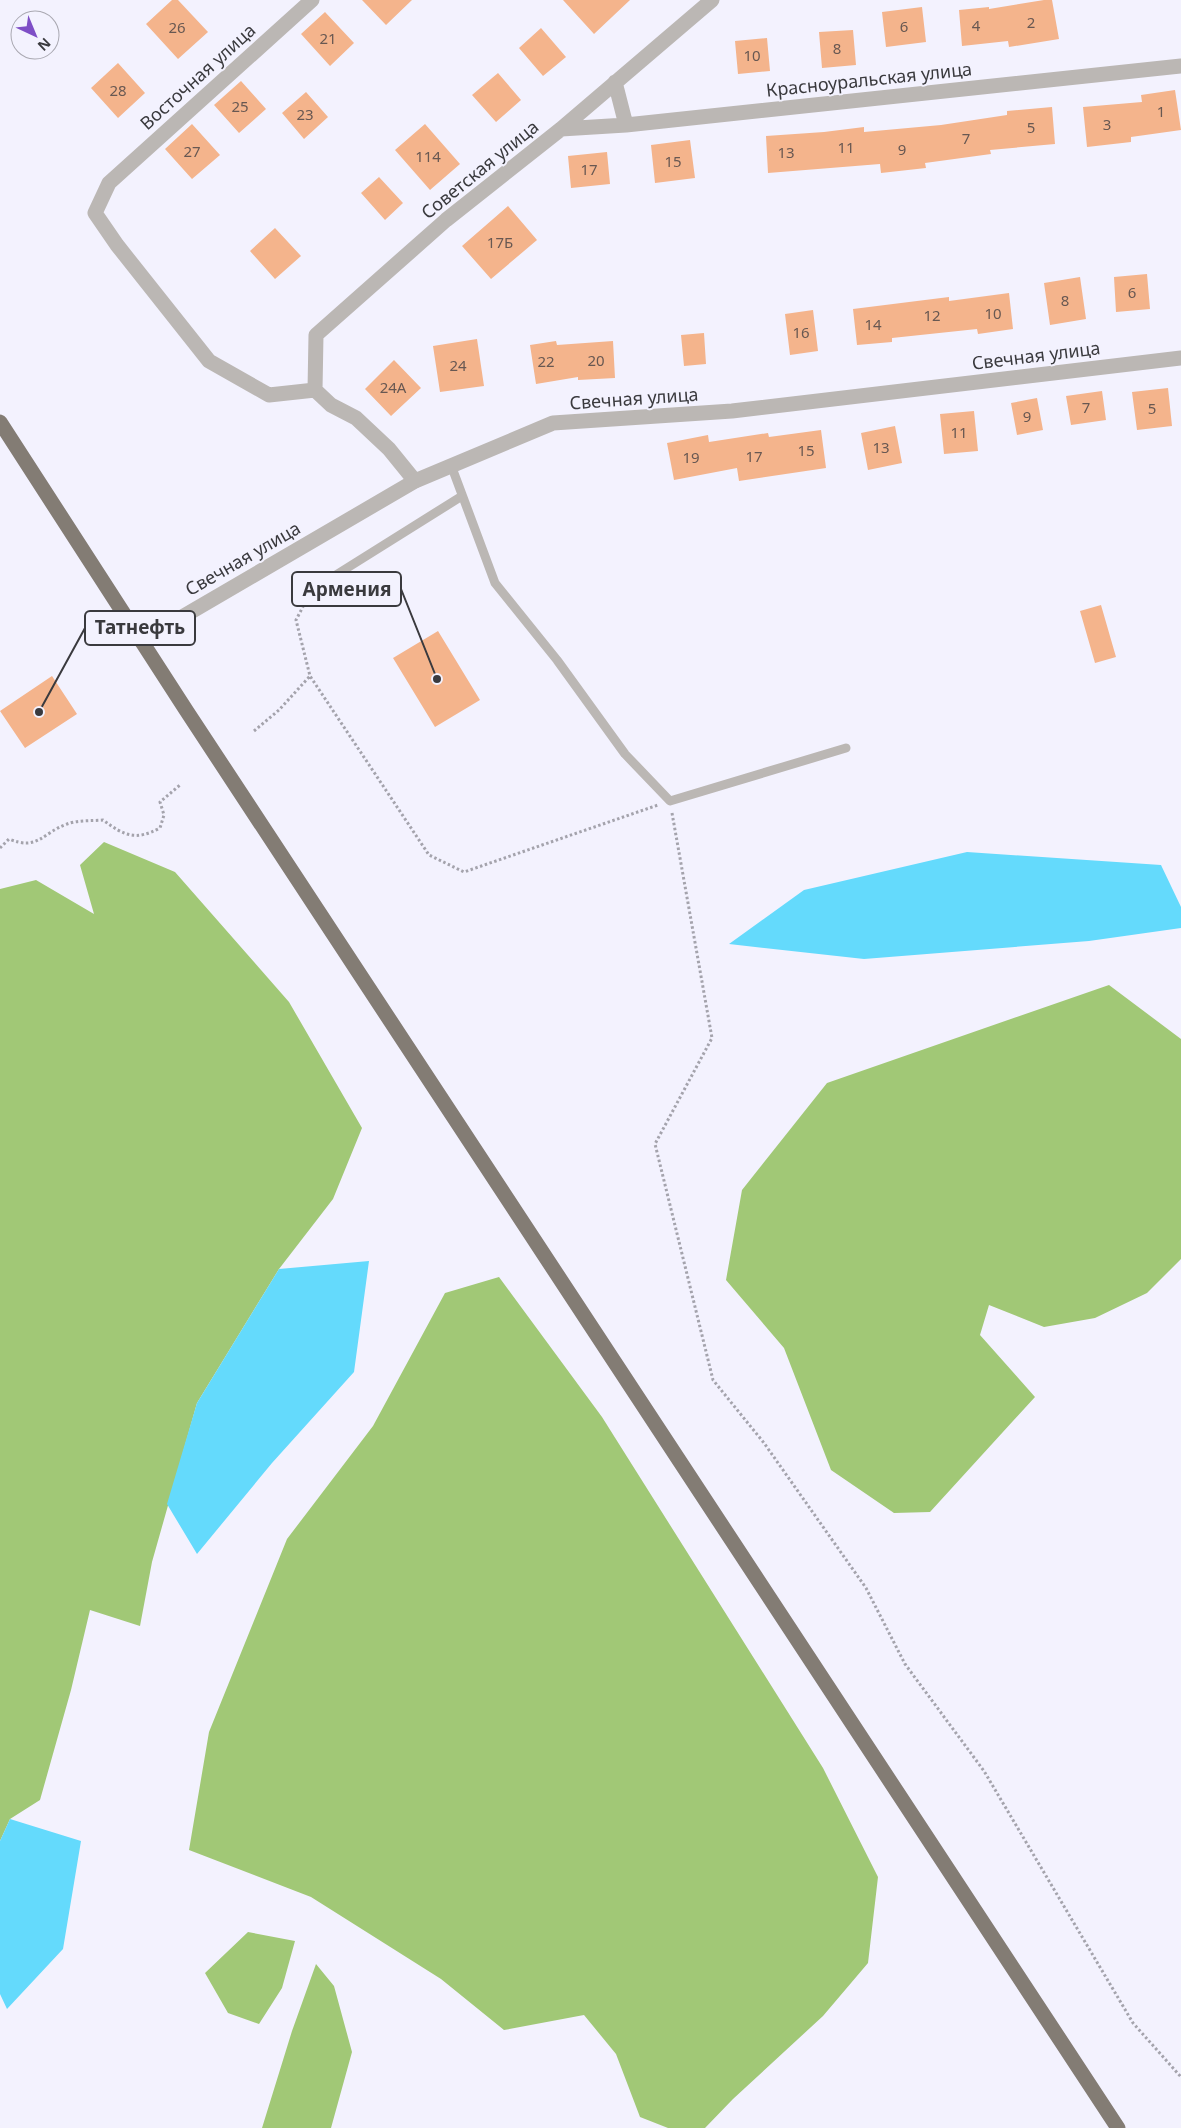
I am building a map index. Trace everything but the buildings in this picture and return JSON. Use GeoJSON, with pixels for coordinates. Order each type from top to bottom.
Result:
{"type":"FeatureCollection","features":[{"type":"Feature","properties":{"kind":"highway"},"geometry":{"type":"LineString","coordinates":[[0,422],[141,641],[1118,2128]]}},
{"type":"Feature","properties":{"kind":"street","name":"Восточная улица"},"geometry":{"type":"LineString","coordinates":[[312,0],[108,183],[95,213],[116,245],[209,361],[269,395],[315,390]]}},
{"type":"Feature","properties":{"kind":"street","name":"Советская улица"},"geometry":{"type":"LineString","coordinates":[[315,390],[316,336],[446,220],[561,129],[712,0]]}},
{"type":"Feature","properties":{"kind":"street","name":"Красноуральская улица"},"geometry":{"type":"LineString","coordinates":[[561,129],[626,125],[1181,66]]}},
{"type":"Feature","properties":{"kind":"street"},"geometry":{"type":"LineString","coordinates":[[616,82],[626,125]]}},
{"type":"Feature","properties":{"kind":"street","name":"Свечная улица"},"geometry":{"type":"LineString","coordinates":[[141,641],[415,481],[552,423],[732,411],[1181,358]]}},
{"type":"Feature","properties":{"kind":"street"},"geometry":{"type":"LineString","coordinates":[[315,390],[331,406],[356,418],[390,449],[415,481]]}},
{"type":"Feature","properties":{"kind":"lane"},"geometry":{"type":"LineString","coordinates":[[451,465],[495,584],[557,660],[625,754],[670,801],[846,748]]}},
{"type":"Feature","properties":{"kind":"lane"},"geometry":{"type":"LineString","coordinates":[[312,590],[462,496]]}},
{"type":"Feature","properties":{"kind":"path"},"geometry":{"type":"LineString","coordinates":[[312,590],[296,620],[310,676],[429,855],[464,872],[670,801],[712,1038],[655,1144],[713,1380],[764,1443],[866,1588],[905,1664],[984,1771],[1133,2023],[1181,2077]]}},
{"type":"Feature","properties":{"kind":"path"},"geometry":{"type":"LineString","coordinates":[[254,731],[279,710],[310,676]]}},
{"type":"Feature","properties":{"kind":"path"},"geometry":{"type":"LineString","coordinates":[[0,848],[9,839],[23,845],[34,842],[68,823],[102,820],[121,832],[144,837],[160,828],[164,815],[160,802],[180,786]]}},
{"type":"Feature","properties":{"kind":"green space"},"geometry":{"type":"Polygon","coordinates":[[[104,842],[175,872],[289,1002],[362,1128],[333,1199],[279,1269],[197,1403],[152,1562],[140,1626],[90,1610],[71,1690],[40,1800],[10,1819],[0,1841],[0,889],[36,880],[94,914],[80,865],[104,842]]]}},
{"type":"Feature","properties":{"kind":"green space"},"geometry":{"type":"Polygon","coordinates":[[[1109,985],[1181,1039],[1181,1259],[1147,1293],[1095,1318],[1044,1327],[989,1305],[980,1335],[1035,1397],[930,1512],[894,1513],[831,1470],[784,1348],[726,1280],[742,1190],[827,1083],[1109,985]]]}},
{"type":"Feature","properties":{"kind":"green space"},"geometry":{"type":"Polygon","coordinates":[[[499,1277],[602,1417],[823,1768],[878,1877],[868,1963],[823,2016],[733,2099],[705,2128],[668,2128],[640,2117],[616,2054],[584,2015],[504,2030],[441,1979],[311,1897],[189,1850],[209,1732],[287,1539],[373,1426],[445,1293],[499,1277]]]}},
{"type":"Feature","properties":{"kind":"green space"},"geometry":{"type":"Polygon","coordinates":[[[248,1932],[295,1941],[282,1988],[259,2024],[228,2013],[205,1973],[248,1932]]]}},
{"type":"Feature","properties":{"kind":"green space"},"geometry":{"type":"Polygon","coordinates":[[[316,1964],[334,1986],[352,2052],[331,2128],[262,2128],[292,2031],[316,1964]]]}},
{"type":"Feature","properties":{"kind":"water"},"geometry":{"type":"Polygon","coordinates":[[[967,852],[1161,865],[1181,907],[1181,928],[1089,941],[864,959],[729,944],[804,890],[967,852]]]}},
{"type":"Feature","properties":{"kind":"water"},"geometry":{"type":"Polygon","coordinates":[[[369,1261],[354,1372],[272,1463],[197,1554],[167,1504],[197,1403],[279,1269],[369,1261]]]}},
{"type":"Feature","properties":{"kind":"water"},"geometry":{"type":"Polygon","coordinates":[[[10,1819],[81,1841],[63,1949],[7,2009],[0,1994],[0,1841],[10,1819]]]}},
{"type":"Feature","properties":{"kind":"place","name":"Армения"},"geometry":{"type":"Point","coordinates":[437,679]}},
{"type":"Feature","properties":{"kind":"place","name":"Татнефть"},"geometry":{"type":"Point","coordinates":[39,712]}}]}
